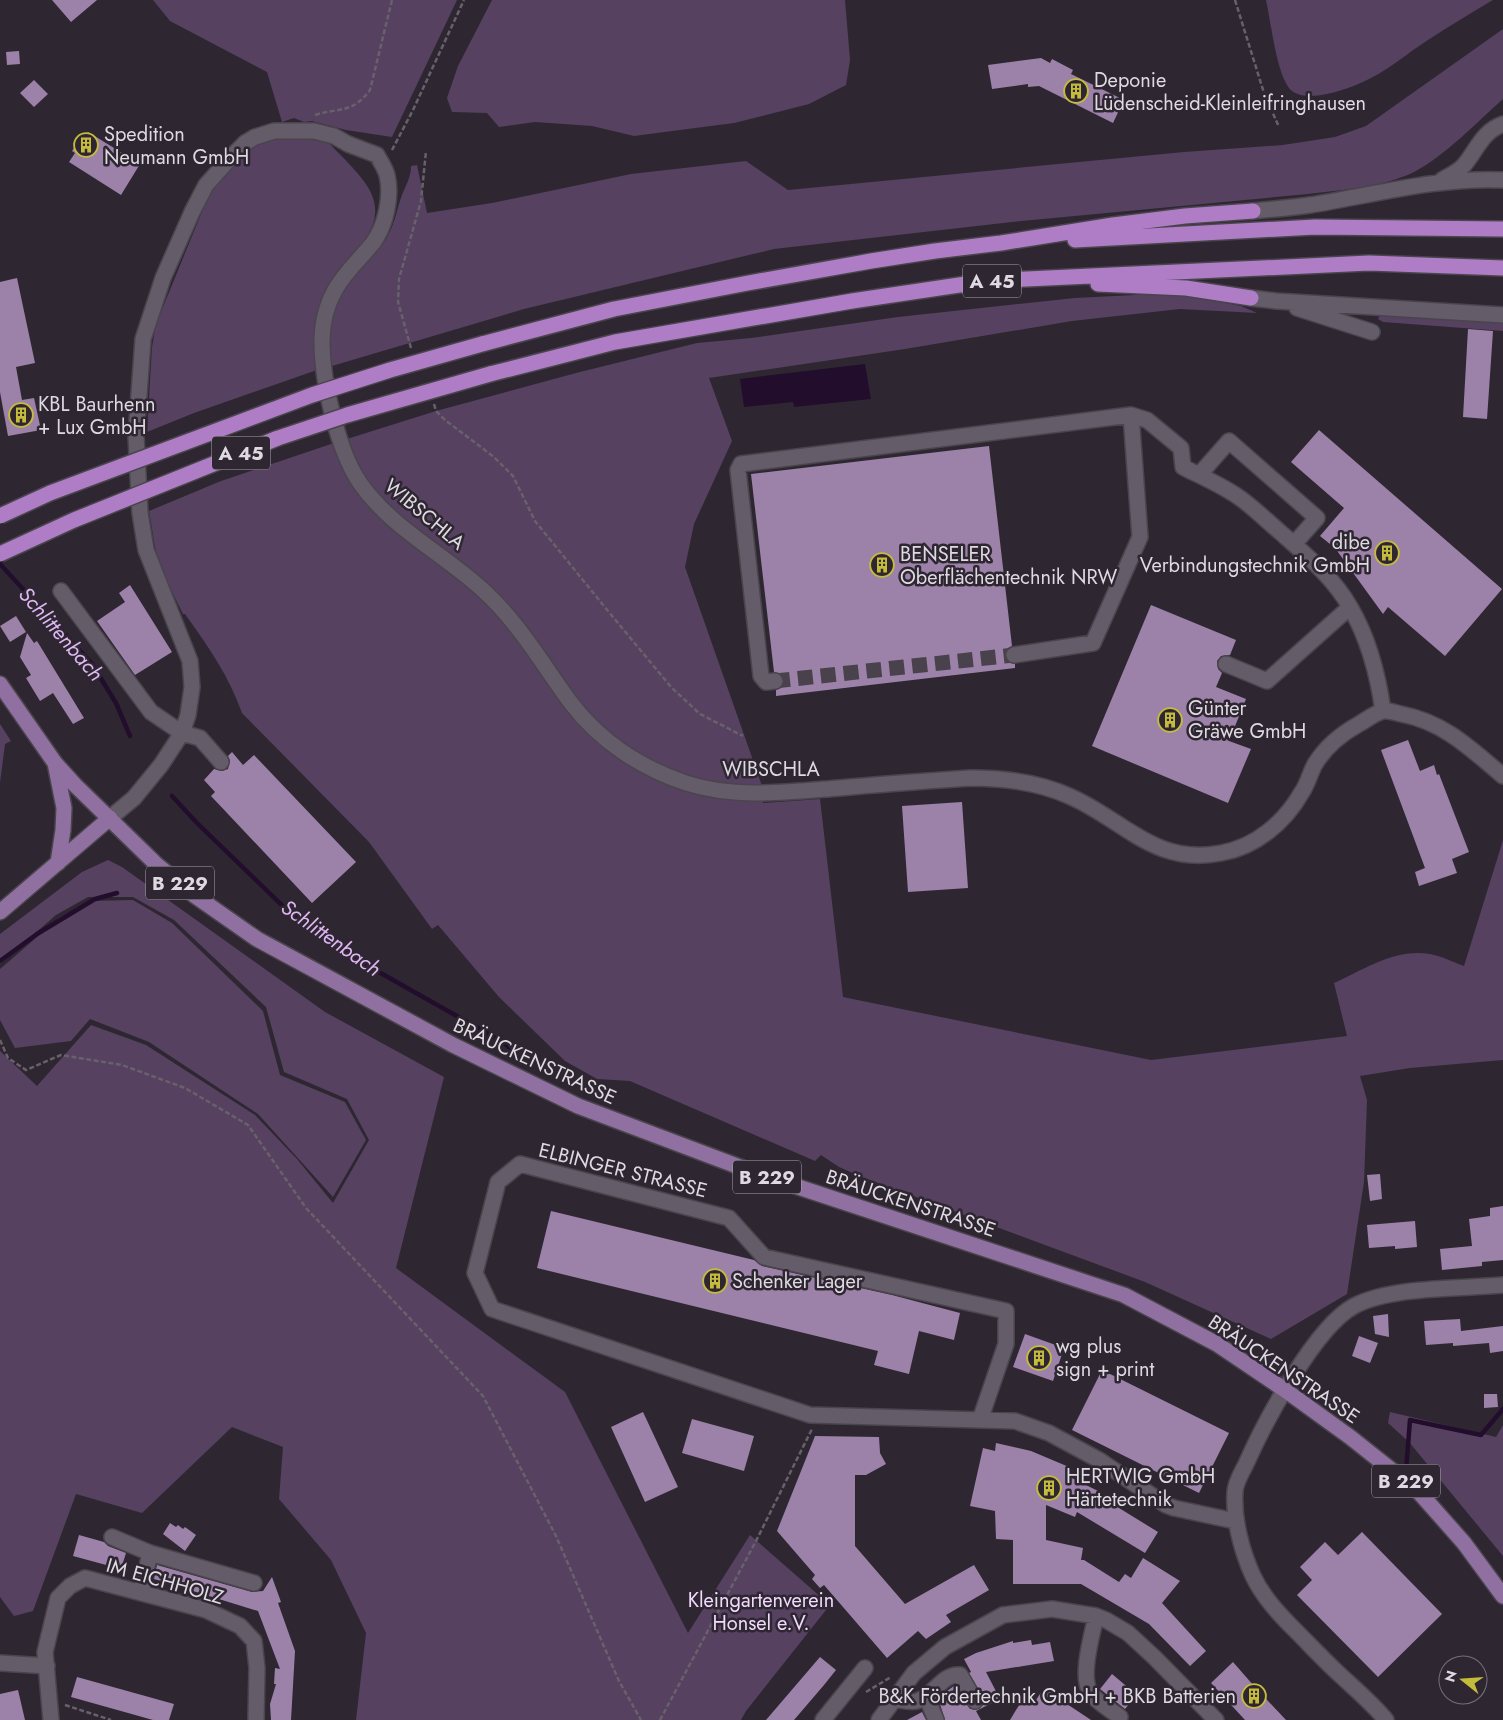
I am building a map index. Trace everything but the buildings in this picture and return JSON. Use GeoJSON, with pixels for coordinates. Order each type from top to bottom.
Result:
{"type":"FeatureCollection","features":[{"type":"Feature","properties":{"kind":"highway"},"geometry":{"type":"LineString","coordinates":[[1002,243],[1113,225],[1185,216],[1253,211]]}},
{"type":"Feature","properties":{"kind":"highway","name":"A 45"},"geometry":{"type":"LineString","coordinates":[[0,516],[50,493],[312,395],[482,344],[614,309],[748,283],[936,251],[1002,243],[1315,227],[1503,229]]}},
{"type":"Feature","properties":{"kind":"highway","name":"A 45"},"geometry":{"type":"LineString","coordinates":[[0,554],[74,520],[278,438],[356,412],[490,374],[615,342],[914,290],[1006,279],[1369,263],[1503,268]]}},
{"type":"Feature","properties":{"kind":"highway"},"geometry":{"type":"LineString","coordinates":[[1006,279],[1186,288],[1251,298]]}},
{"type":"Feature","properties":{"kind":"main road","name":"B 229"},"geometry":{"type":"LineString","coordinates":[[0,684],[55,763],[110,818]]}},
{"type":"Feature","properties":{"kind":"main road","name":"B 229"},"geometry":{"type":"LineString","coordinates":[[55,763],[64,808],[58,863]]}},
{"type":"Feature","properties":{"kind":"main road"},"geometry":{"type":"LineString","coordinates":[[0,912],[110,818]]}},
{"type":"Feature","properties":{"kind":"main road","name":"BRÄUCKENSTRASSE"},"geometry":{"type":"LineString","coordinates":[[110,818],[157,865],[257,939],[453,1045],[578,1106],[753,1172],[1124,1295],[1216,1344],[1285,1390],[1350,1437],[1418,1491],[1464,1543],[1503,1596]]}},
{"type":"Feature","properties":{"kind":"street"},"geometry":{"type":"LineString","coordinates":[[1438,182],[1464,165],[1484,136],[1503,124]]}},
{"type":"Feature","properties":{"kind":"street","name":"WIBSCHLA"},"geometry":{"type":"LineString","coordinates":[[110,818],[139,791],[161,765],[182,733],[188,714],[192,687],[190,661],[146,550],[140,513],[136,436],[143,339],[149,316],[170,262],[206,185],[232,156],[250,140],[274,131],[314,131],[334,136],[348,144],[377,155],[387,177],[387,208],[382,226],[375,240],[336,289],[324,314],[322,341],[324,369],[340,441],[352,470],[361,485],[383,510],[454,565],[486,592],[501,608],[539,655],[572,705],[591,726],[620,751],[646,766],[687,783],[732,792],[779,792],[970,778],[998,778],[1019,781],[1050,788],[1071,796],[1099,810],[1140,839],[1156,847],[1175,853],[1211,854],[1243,846],[1270,831],[1283,819],[1302,792],[1316,764],[1329,746],[1340,735],[1383,711]]}},
{"type":"Feature","properties":{"kind":"street"},"geometry":{"type":"LineString","coordinates":[[1253,211],[1309,205],[1438,182],[1468,179],[1503,180]]}},
{"type":"Feature","properties":{"kind":"street"},"geometry":{"type":"LineString","coordinates":[[1251,298],[1503,315]]}},
{"type":"Feature","properties":{"kind":"street"},"geometry":{"type":"LineString","coordinates":[[1276,301],[1372,332]]}},
{"type":"Feature","properties":{"kind":"street"},"geometry":{"type":"LineString","coordinates":[[775,681],[766,682],[761,676],[738,470],[741,464],[1131,415],[1148,420],[1181,448],[1183,467],[1241,498],[1318,566],[1340,591],[1365,635],[1373,659],[1383,711],[1417,717],[1441,728],[1503,776]]}},
{"type":"Feature","properties":{"kind":"street"},"geometry":{"type":"LineString","coordinates":[[1014,655],[1093,643],[1140,537],[1131,415]]}},
{"type":"Feature","properties":{"kind":"street"},"geometry":{"type":"LineString","coordinates":[[1199,475],[1230,442],[1317,518],[1294,544]]}},
{"type":"Feature","properties":{"kind":"street"},"geometry":{"type":"LineString","coordinates":[[61,591],[151,712],[182,733],[200,738],[221,762]]}},
{"type":"Feature","properties":{"kind":"street"},"geometry":{"type":"LineString","coordinates":[[1226,664],[1267,681],[1350,607]]}},
{"type":"Feature","properties":{"kind":"street","name":"ELBINGER STRASSE"},"geometry":{"type":"LineString","coordinates":[[980,1420],[1006,1344],[1006,1311],[764,1257],[729,1218],[520,1164],[498,1182],[475,1273],[492,1309],[810,1415],[1015,1422],[1048,1433],[1099,1460],[1166,1505],[1236,1520]]}},
{"type":"Feature","properties":{"kind":"street"},"geometry":{"type":"LineString","coordinates":[[1386,1720],[1378,1710],[1318,1654],[1278,1613],[1264,1595],[1253,1576],[1236,1520],[1234,1489],[1260,1434],[1285,1390],[1322,1336],[1340,1316],[1354,1306],[1397,1293],[1503,1285]]}},
{"type":"Feature","properties":{"kind":"street"},"geometry":{"type":"LineString","coordinates":[[112,1537],[150,1553],[254,1583]]}},
{"type":"Feature","properties":{"kind":"street"},"geometry":{"type":"LineString","coordinates":[[141,1593],[150,1553]]}},
{"type":"Feature","properties":{"kind":"street","name":"IM EICHHOLZ"},"geometry":{"type":"LineString","coordinates":[[51,1720],[45,1652],[58,1598],[70,1586],[86,1578],[206,1610],[240,1626],[254,1641],[258,1668],[256,1720]]}},
{"type":"Feature","properties":{"kind":"street"},"geometry":{"type":"LineString","coordinates":[[879,1720],[914,1673],[945,1647],[1003,1615],[1052,1608],[1096,1616],[1128,1633],[1216,1720]]}},
{"type":"Feature","properties":{"kind":"street"},"geometry":{"type":"LineString","coordinates":[[1096,1616],[1086,1683],[1091,1694],[1120,1717]]}},
{"type":"Feature","properties":{"kind":"street"},"geometry":{"type":"LineString","coordinates":[[0,1663],[47,1666]]}},
{"type":"Feature","properties":{"kind":"street"},"geometry":{"type":"LineString","coordinates":[[823,1720],[864,1668]]}},
{"type":"Feature","properties":{"kind":"street"},"geometry":{"type":"LineString","coordinates":[[894,1699],[918,1701],[954,1675],[960,1675],[975,1701]]}},
{"type":"Feature","properties":{"kind":"street"},"geometry":{"type":"LineString","coordinates":[[926,1696],[936,1720]]}},
{"type":"Feature","properties":{"kind":"path"},"geometry":{"type":"LineString","coordinates":[[294,130],[311,117],[353,107],[370,90],[392,0]]}},
{"type":"Feature","properties":{"kind":"path"},"geometry":{"type":"LineString","coordinates":[[392,150],[464,0]]}},
{"type":"Feature","properties":{"kind":"path"},"geometry":{"type":"LineString","coordinates":[[1235,0],[1264,93],[1279,127]]}},
{"type":"Feature","properties":{"kind":"path"},"geometry":{"type":"LineString","coordinates":[[412,351],[398,302],[399,279],[421,201],[426,151]]}},
{"type":"Feature","properties":{"kind":"path","name":"WIBSCHLA"},"geometry":{"type":"LineString","coordinates":[[433,402],[436,411],[445,420],[494,457],[514,476],[535,521],[671,687],[700,714],[743,736]]}},
{"type":"Feature","properties":{"kind":"path"},"geometry":{"type":"LineString","coordinates":[[0,1040],[8,1058],[26,1070],[61,1055],[122,1065],[185,1088],[248,1125],[306,1208],[483,1396],[556,1536],[619,1681],[641,1720]]}},
{"type":"Feature","properties":{"kind":"path"},"geometry":{"type":"LineString","coordinates":[[660,1720],[756,1541],[818,1416]]}},
{"type":"Feature","properties":{"kind":"path"},"geometry":{"type":"LineString","coordinates":[[861,1695],[891,1677],[914,1673]]}},
{"type":"Feature","properties":{"kind":"path"},"geometry":{"type":"LineString","coordinates":[[49,1700],[111,1720]]}},
{"type":"Feature","properties":{"kind":"green space"},"geometry":{"type":"Polygon","coordinates":[[[153,0],[457,0],[392,137],[346,130],[312,121],[304,122],[294,118],[282,122],[267,72],[170,21],[153,0]]]}},
{"type":"Feature","properties":{"kind":"green space"},"geometry":{"type":"Polygon","coordinates":[[[492,0],[845,0],[850,60],[846,85],[809,104],[734,123],[634,136],[592,126],[535,122],[499,127],[487,113],[452,112],[447,98],[458,66],[492,0]]]}},
{"type":"Feature","properties":{"kind":"green space"},"geometry":{"type":"Polygon","coordinates":[[[1266,0],[1493,0],[1371,78],[1329,94],[1306,96],[1296,93],[1289,88],[1284,80],[1274,46],[1266,0]]]}},
{"type":"Feature","properties":{"kind":"green space"},"geometry":{"type":"Polygon","coordinates":[[[1503,29],[1503,99],[1460,138],[1426,165],[1414,172],[1389,181],[1362,187],[1308,194],[1012,222],[774,249],[524,309],[332,366],[329,338],[334,311],[354,275],[386,239],[409,177],[411,166],[417,165],[427,213],[492,203],[631,174],[746,161],[788,190],[1184,152],[1283,145],[1335,137],[1366,126],[1503,29]]]}},
{"type":"Feature","properties":{"kind":"green space"},"geometry":{"type":"Polygon","coordinates":[[[273,139],[308,139],[329,143],[364,181],[371,193],[375,208],[374,221],[369,234],[332,279],[321,301],[315,330],[317,370],[194,413],[147,432],[152,347],[156,324],[208,197],[222,176],[233,164],[254,147],[273,139]]]}},
{"type":"Feature","properties":{"kind":"green space"},"geometry":{"type":"Polygon","coordinates":[[[1175,293],[1241,306],[1257,313],[1180,309],[1072,321],[905,349],[709,378],[732,441],[694,524],[685,567],[761,783],[763,803],[820,799],[843,997],[1151,1060],[1347,1036],[1334,983],[1380,961],[1405,954],[1430,954],[1464,966],[1503,840],[1503,1060],[1410,1068],[1360,1076],[1367,1100],[1364,1182],[1347,1294],[1271,1339],[1145,1282],[862,1177],[839,1167],[821,1155],[815,1161],[630,1081],[597,1079],[565,1061],[499,997],[438,925],[432,929],[369,842],[242,713],[224,674],[202,638],[185,614],[183,614],[161,570],[149,511],[221,481],[436,411],[697,343],[751,338],[898,317],[1075,298],[1175,293]]]}},
{"type":"Feature","properties":{"kind":"green space"},"geometry":{"type":"Polygon","coordinates":[[[1380,315],[1503,323],[1503,331],[1383,322],[1378,319],[1380,315]]]}},
{"type":"Feature","properties":{"kind":"green space"},"geometry":{"type":"Polygon","coordinates":[[[0,724],[11,741],[5,744],[0,783],[0,724]]]}},
{"type":"Feature","properties":{"kind":"green space","name":"Kleingartenverein Honsel e.V."},"geometry":{"type":"Polygon","coordinates":[[[108,860],[122,867],[325,1012],[444,1077],[396,1268],[565,1392],[688,1633],[750,1535],[830,1605],[746,1711],[741,1720],[356,1720],[366,1633],[331,1560],[279,1499],[283,1447],[232,1427],[142,1513],[76,1494],[33,1611],[14,1616],[0,1597],[0,1051],[37,1086],[91,1025],[146,1045],[255,1115],[297,1159],[333,1203],[369,1140],[347,1099],[284,1072],[266,1007],[174,920],[133,897],[88,897],[56,915],[0,964],[0,934],[82,872],[108,860]]]}},
{"type":"Feature","properties":{"kind":"green space"},"geometry":{"type":"Polygon","coordinates":[[[133,900],[172,923],[263,1011],[280,1075],[345,1102],[366,1140],[333,1197],[258,1114],[149,1042],[90,1019],[71,1041],[15,1048],[0,1020],[0,969],[59,918],[89,901],[133,900]]]}},
{"type":"Feature","properties":{"kind":"green space"},"geometry":{"type":"Polygon","coordinates":[[[1390,1412],[1496,1437],[1503,1425],[1503,1556],[1409,1442],[1388,1423],[1390,1412]]]}},
{"type":"Feature","properties":{"kind":"shaded area"},"geometry":{"type":"Polygon","coordinates":[[[865,364],[871,399],[794,407],[793,402],[744,407],[740,379],[865,364]]]}},
{"type":"Feature","properties":{"kind":"waterway","name":"Schlittenbach"},"geometry":{"type":"LineString","coordinates":[[0,564],[92,664],[116,703],[130,736]]}},
{"type":"Feature","properties":{"kind":"waterway","name":"Schlittenbach"},"geometry":{"type":"LineString","coordinates":[[172,796],[197,823],[290,913],[370,967],[501,1041],[513,1050]]}},
{"type":"Feature","properties":{"kind":"waterway"},"geometry":{"type":"LineString","coordinates":[[0,961],[37,934],[95,899],[117,893]]}},
{"type":"Feature","properties":{"kind":"waterway"},"geometry":{"type":"LineString","coordinates":[[1406,1471],[1410,1420],[1481,1435],[1503,1409]]}},
{"type":"Feature","properties":{"kind":"tunnel"},"geometry":{"type":"LineString","coordinates":[[775,681],[1014,655]]}},
{"type":"Feature","properties":{"kind":"place","name":"Deponie Lüdenscheid-Kleinleifringhausen"},"geometry":{"type":"Point","coordinates":[1076,91]}},
{"type":"Feature","properties":{"kind":"place","name":"Spedition Neumann GmbH"},"geometry":{"type":"Point","coordinates":[86,145]}},
{"type":"Feature","properties":{"kind":"place","name":"KBL Baurhenn + Lux GmbH"},"geometry":{"type":"Point","coordinates":[21,415]}},
{"type":"Feature","properties":{"kind":"place","name":"dibe Verbindungstechnik GmbH"},"geometry":{"type":"Point","coordinates":[1387,553]}},
{"type":"Feature","properties":{"kind":"place","name":"BENSELER Oberflächentechnik NRW"},"geometry":{"type":"Point","coordinates":[882,565]}},
{"type":"Feature","properties":{"kind":"place","name":"Günter Gräwe GmbH"},"geometry":{"type":"Point","coordinates":[1170,720]}},
{"type":"Feature","properties":{"kind":"place","name":"Schenker Lager"},"geometry":{"type":"Point","coordinates":[715,1281]}},
{"type":"Feature","properties":{"kind":"place","name":"wg plus sign + print"},"geometry":{"type":"Point","coordinates":[1039,1358]}},
{"type":"Feature","properties":{"kind":"place","name":"HERTWIG GmbH Härtetechnik"},"geometry":{"type":"Point","coordinates":[1049,1488]}},
{"type":"Feature","properties":{"kind":"place","name":"B&K Fördertechnik GmbH + BKB Batterien"},"geometry":{"type":"Point","coordinates":[1254,1696]}}]}
